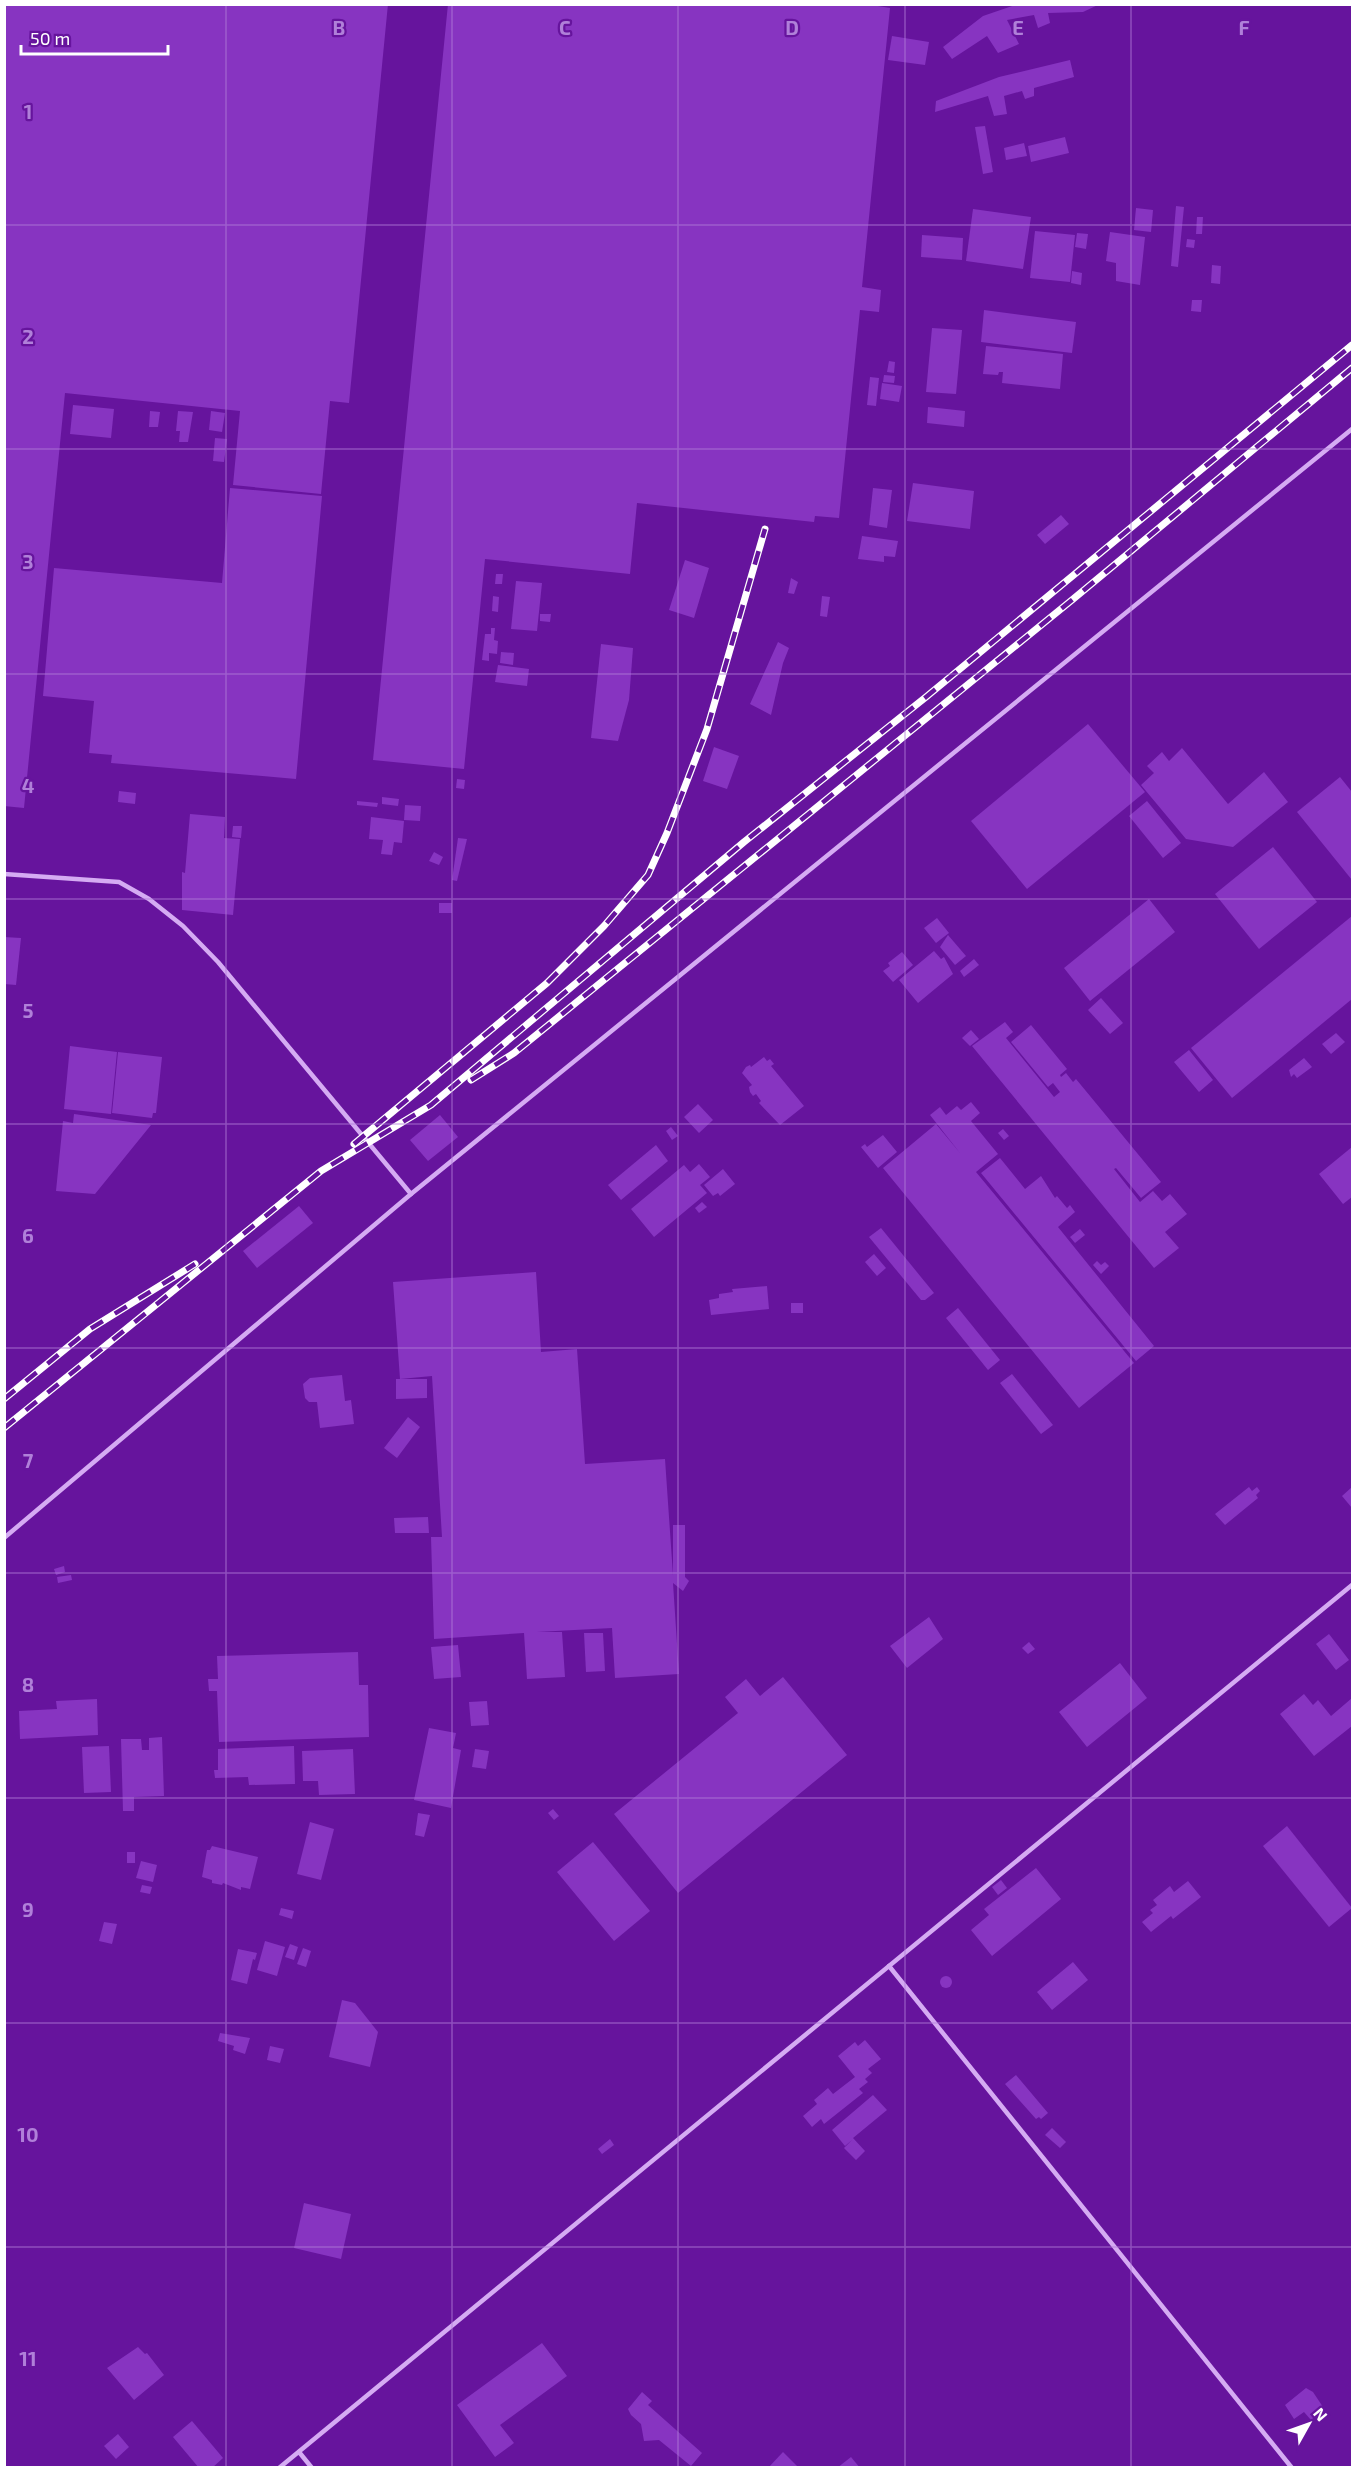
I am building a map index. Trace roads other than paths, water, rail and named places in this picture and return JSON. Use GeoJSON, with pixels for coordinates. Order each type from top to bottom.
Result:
{"type":"FeatureCollection","features":[{"type":"Feature","properties":{"kind":"lane"},"geometry":{"type":"LineString","coordinates":[[4,1538],[411,1194],[1353,429]]}},
{"type":"Feature","properties":{"kind":"lane"},"geometry":{"type":"LineString","coordinates":[[4,874],[118,882],[149,899],[183,926],[218,962],[411,1194]]}},
{"type":"Feature","properties":{"kind":"lane"},"geometry":{"type":"LineString","coordinates":[[279,2468],[1353,1586]]}},
{"type":"Feature","properties":{"kind":"lane"},"geometry":{"type":"LineString","coordinates":[[889,1966],[1292,2468]]}},
{"type":"Feature","properties":{"kind":"lane"},"geometry":{"type":"LineString","coordinates":[[299,2452],[312,2468]]}},
{"type":"Feature","properties":{"kind":"railway"},"geometry":{"type":"LineString","coordinates":[[4,1428],[321,1171],[431,1105],[744,842],[926,697],[1352,345]]}},
{"type":"Feature","properties":{"kind":"railway"},"geometry":{"type":"LineString","coordinates":[[471,1080],[514,1053],[1072,600],[1352,368]]}},
{"type":"Feature","properties":{"kind":"railway"},"geometry":{"type":"LineString","coordinates":[[354,1144],[547,983],[604,926],[648,875],[667,833],[707,729],[765,529]]}},
{"type":"Feature","properties":{"kind":"railway"},"geometry":{"type":"LineString","coordinates":[[4,1399],[90,1329],[195,1264]]}}]}
